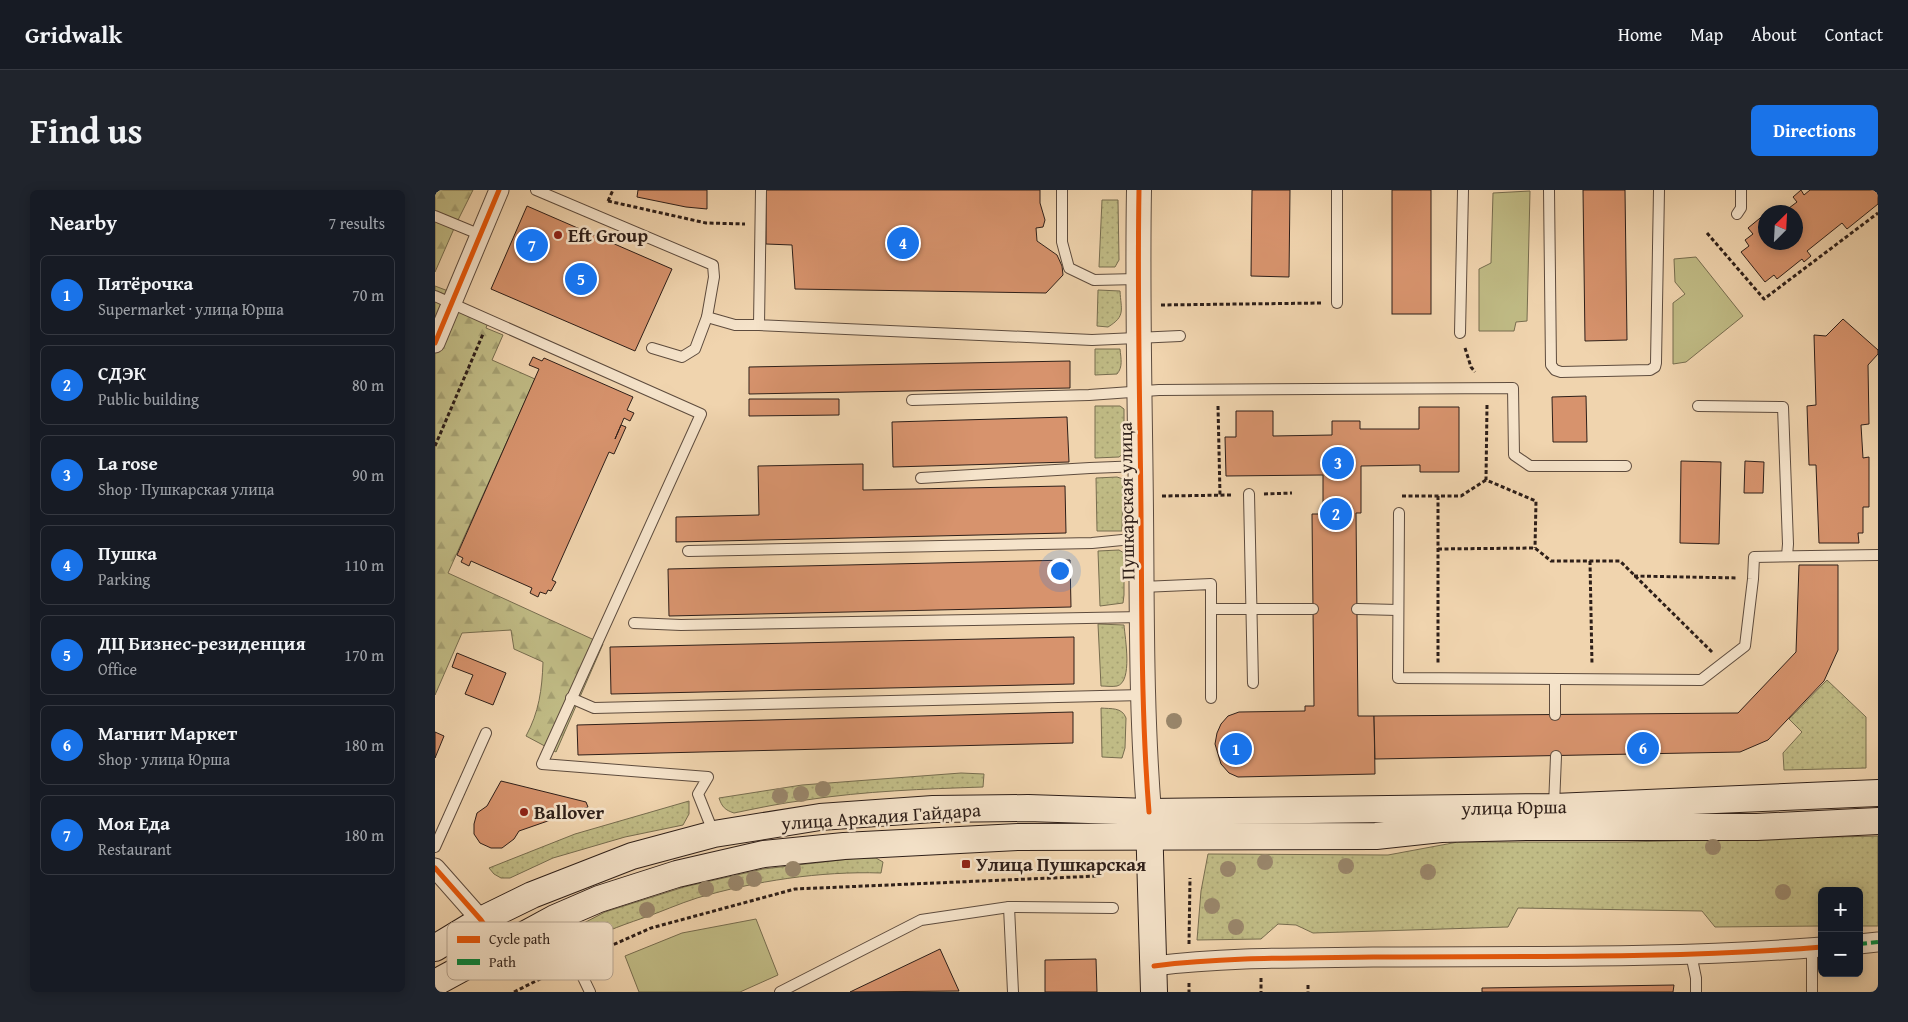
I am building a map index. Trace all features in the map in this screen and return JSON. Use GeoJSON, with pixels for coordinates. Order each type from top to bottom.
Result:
{"type":"FeatureCollection","features":[{"type":"Feature","properties":{"kind":"main road","name":"улица Юрша"},"geometry":{"type":"LineString","coordinates":[[1150,838],[1201,836],[1376,836],[1554,817],[1878,792]]}},
{"type":"Feature","properties":{"kind":"main road","name":"улица Аркадия Гайдара"},"geometry":{"type":"LineString","coordinates":[[478,922],[543,891],[632,856],[714,834],[820,817],[933,809],[1028,808],[1149,812]]}},
{"type":"Feature","properties":{"kind":"main road","name":"улица Юрша"},"geometry":{"type":"LineString","coordinates":[[1149,812],[1554,817],[1757,827],[1878,821]]}},
{"type":"Feature","properties":{"kind":"main road","name":"Пушкарская улица"},"geometry":{"type":"LineString","coordinates":[[1149,812],[1154,992]]}},
{"type":"Feature","properties":{"kind":"main road","name":"улица Аркадия Гайдара"},"geometry":{"type":"LineString","coordinates":[[548,922],[599,899],[677,874],[764,854],[844,846],[1018,838],[1150,838]]}},
{"type":"Feature","properties":{"kind":"main road"},"geometry":{"type":"LineString","coordinates":[[543,891],[555,918]]}},
{"type":"Feature","properties":{"kind":"main road","name":"улица Аркадия Гайдара"},"geometry":{"type":"LineString","coordinates":[[435,948],[447,941]]}},
{"type":"Feature","properties":{"kind":"main road","name":"улица Аркадия Гайдара"},"geometry":{"type":"LineString","coordinates":[[435,983],[447,977]]}},
{"type":"Feature","properties":{"kind":"street"},"geometry":{"type":"LineString","coordinates":[[435,343],[444,299],[481,235],[499,190]]}},
{"type":"Feature","properties":{"kind":"street","name":"Пушкарская улица"},"geometry":{"type":"LineString","coordinates":[[1139,190],[1137,279],[1144,695],[1146,778],[1149,812]]}},
{"type":"Feature","properties":{"kind":"street"},"geometry":{"type":"LineString","coordinates":[[435,868],[481,920]]}},
{"type":"Feature","properties":{"kind":"street"},"geometry":{"type":"LineString","coordinates":[[1863,944],[1878,942]]}},
{"type":"Feature","properties":{"kind":"street"},"geometry":{"type":"LineString","coordinates":[[1154,966],[1188,961],[1691,954],[1817,947]]}},
{"type":"Feature","properties":{"kind":"lane"},"geometry":{"type":"LineString","coordinates":[[536,190],[713,265],[714,277],[707,317],[695,349],[682,357],[652,348]]}},
{"type":"Feature","properties":{"kind":"lane"},"geometry":{"type":"LineString","coordinates":[[759,325],[761,190]]}},
{"type":"Feature","properties":{"kind":"lane"},"geometry":{"type":"LineString","coordinates":[[1063,190],[1062,242],[1069,268],[1095,280],[1137,279]]}},
{"type":"Feature","properties":{"kind":"lane"},"geometry":{"type":"LineString","coordinates":[[1337,190],[1337,303]]}},
{"type":"Feature","properties":{"kind":"lane"},"geometry":{"type":"LineString","coordinates":[[1460,333],[1463,190]]}},
{"type":"Feature","properties":{"kind":"lane"},"geometry":{"type":"LineString","coordinates":[[1549,190],[1551,365],[1555,370],[1561,372],[1650,370],[1655,367],[1659,190]]}},
{"type":"Feature","properties":{"kind":"lane"},"geometry":{"type":"LineString","coordinates":[[1737,214],[1741,208],[1741,190]]}},
{"type":"Feature","properties":{"kind":"lane"},"geometry":{"type":"LineString","coordinates":[[435,216],[481,235]]}},
{"type":"Feature","properties":{"kind":"lane"},"geometry":{"type":"LineString","coordinates":[[444,299],[701,414],[542,764],[708,778],[699,794],[714,834]]}},
{"type":"Feature","properties":{"kind":"lane"},"geometry":{"type":"LineString","coordinates":[[707,317],[735,324],[1092,340],[1180,336]]}},
{"type":"Feature","properties":{"kind":"lane"},"geometry":{"type":"LineString","coordinates":[[912,400],[1089,395],[1139,391],[1513,388],[1514,455],[1530,466],[1626,466]]}},
{"type":"Feature","properties":{"kind":"lane"},"geometry":{"type":"LineString","coordinates":[[1698,406],[1783,407],[1787,556]]}},
{"type":"Feature","properties":{"kind":"lane"},"geometry":{"type":"LineString","coordinates":[[921,478],[1141,466]]}},
{"type":"Feature","properties":{"kind":"lane"},"geometry":{"type":"LineString","coordinates":[[1249,494],[1253,683]]}},
{"type":"Feature","properties":{"kind":"lane"},"geometry":{"type":"LineString","coordinates":[[1399,513],[1398,678],[1701,680],[1745,646],[1754,557],[1878,555]]}},
{"type":"Feature","properties":{"kind":"lane"},"geometry":{"type":"LineString","coordinates":[[688,551],[1092,543],[1142,538]]}},
{"type":"Feature","properties":{"kind":"lane"},"geometry":{"type":"LineString","coordinates":[[1142,586],[1211,584],[1211,698]]}},
{"type":"Feature","properties":{"kind":"lane"},"geometry":{"type":"LineString","coordinates":[[1211,609],[1313,609]]}},
{"type":"Feature","properties":{"kind":"lane"},"geometry":{"type":"LineString","coordinates":[[1357,609],[1398,610]]}},
{"type":"Feature","properties":{"kind":"lane"},"geometry":{"type":"LineString","coordinates":[[634,623],[681,625],[1143,617]]}},
{"type":"Feature","properties":{"kind":"lane"},"geometry":{"type":"LineString","coordinates":[[1555,679],[1555,715]]}},
{"type":"Feature","properties":{"kind":"lane"},"geometry":{"type":"LineString","coordinates":[[571,698],[594,708],[1144,695]]}},
{"type":"Feature","properties":{"kind":"lane"},"geometry":{"type":"LineString","coordinates":[[435,846],[485,732]]}},
{"type":"Feature","properties":{"kind":"lane"},"geometry":{"type":"LineString","coordinates":[[1554,817],[1555,756]]}},
{"type":"Feature","properties":{"kind":"lane"},"geometry":{"type":"LineString","coordinates":[[780,992],[921,920],[1009,907],[1113,908]]}},
{"type":"Feature","properties":{"kind":"lane"},"geometry":{"type":"LineString","coordinates":[[1009,907],[1013,992]]}},
{"type":"Feature","properties":{"kind":"lane"},"geometry":{"type":"LineString","coordinates":[[555,918],[557,922]]}},
{"type":"Feature","properties":{"kind":"lane"},"geometry":{"type":"LineString","coordinates":[[1812,992],[1817,947]]}},
{"type":"Feature","properties":{"kind":"lane"},"geometry":{"type":"LineString","coordinates":[[1691,954],[1696,978],[1696,992]]}},
{"type":"Feature","properties":{"kind":"lane"},"geometry":{"type":"LineString","coordinates":[[584,980],[590,992]]}},
{"type":"Feature","properties":{"kind":"path"},"geometry":{"type":"LineString","coordinates":[[608,201],[706,223],[761,224]]}},
{"type":"Feature","properties":{"kind":"path"},"geometry":{"type":"LineString","coordinates":[[1707,233],[1764,299],[1878,213]]}},
{"type":"Feature","properties":{"kind":"path"},"geometry":{"type":"LineString","coordinates":[[1158,305],[1337,303]]}},
{"type":"Feature","properties":{"kind":"path"},"geometry":{"type":"LineString","coordinates":[[435,446],[489,320]]}},
{"type":"Feature","properties":{"kind":"path"},"geometry":{"type":"LineString","coordinates":[[1460,333],[1471,367],[1487,388],[1487,480]]}},
{"type":"Feature","properties":{"kind":"path"},"geometry":{"type":"LineString","coordinates":[[1217,390],[1220,495]]}},
{"type":"Feature","properties":{"kind":"path"},"geometry":{"type":"LineString","coordinates":[[1399,513],[1400,496],[1461,496],[1487,480]]}},
{"type":"Feature","properties":{"kind":"path"},"geometry":{"type":"LineString","coordinates":[[1487,480],[1537,501],[1535,548]]}},
{"type":"Feature","properties":{"kind":"path"},"geometry":{"type":"LineString","coordinates":[[1141,496],[1292,493]]}},
{"type":"Feature","properties":{"kind":"path"},"geometry":{"type":"LineString","coordinates":[[1438,496],[1439,679]]}},
{"type":"Feature","properties":{"kind":"path"},"geometry":{"type":"LineString","coordinates":[[1438,549],[1535,548],[1551,561],[1620,561],[1633,576],[1724,663]]}},
{"type":"Feature","properties":{"kind":"path"},"geometry":{"type":"LineString","coordinates":[[1590,561],[1592,680]]}},
{"type":"Feature","properties":{"kind":"path"},"geometry":{"type":"LineString","coordinates":[[1633,576],[1753,578]]}},
{"type":"Feature","properties":{"kind":"path"},"geometry":{"type":"LineString","coordinates":[[613,945],[651,928],[795,889],[1098,876]]}},
{"type":"Feature","properties":{"kind":"path"},"geometry":{"type":"LineString","coordinates":[[1189,992],[1190,878]]}},
{"type":"Feature","properties":{"kind":"path"},"geometry":{"type":"LineString","coordinates":[[514,992],[538,980]]}},
{"type":"Feature","properties":{"kind":"path"},"geometry":{"type":"LineString","coordinates":[[1307,985],[1308,992]]}},
{"type":"Feature","properties":{"kind":"green space"},"geometry":{"type":"Polygon","coordinates":[[[435,190],[473,190],[435,272],[435,190]]]}},
{"type":"Feature","properties":{"kind":"green space"},"geometry":{"type":"Polygon","coordinates":[[[1530,191],[1527,321],[1516,322],[1514,331],[1479,331],[1479,269],[1491,263],[1493,193],[1530,191]]]}},
{"type":"Feature","properties":{"kind":"green space"},"geometry":{"type":"Polygon","coordinates":[[[1102,200],[1118,200],[1119,260],[1115,267],[1099,267],[1102,200]]]}},
{"type":"Feature","properties":{"kind":"green space"},"geometry":{"type":"Polygon","coordinates":[[[1696,257],[1743,316],[1686,362],[1673,364],[1673,303],[1685,294],[1675,282],[1674,259],[1696,257]]]}},
{"type":"Feature","properties":{"kind":"green space"},"geometry":{"type":"Polygon","coordinates":[[[435,286],[456,294],[452,303],[489,320],[486,328],[503,335],[492,360],[535,379],[448,573],[603,644],[556,752],[526,736],[539,701],[543,662],[514,649],[511,630],[462,633],[435,695],[435,286]]]}},
{"type":"Feature","properties":{"kind":"green space"},"geometry":{"type":"Polygon","coordinates":[[[1098,290],[1120,291],[1120,316],[1108,327],[1097,326],[1098,290]]]}},
{"type":"Feature","properties":{"kind":"green space"},"geometry":{"type":"Polygon","coordinates":[[[1095,349],[1120,349],[1121,366],[1117,374],[1095,375],[1095,349]]]}},
{"type":"Feature","properties":{"kind":"green space"},"geometry":{"type":"Polygon","coordinates":[[[1095,406],[1120,406],[1124,409],[1124,453],[1119,457],[1095,458],[1095,406]]]}},
{"type":"Feature","properties":{"kind":"green space"},"geometry":{"type":"Polygon","coordinates":[[[1117,477],[1123,479],[1122,531],[1097,531],[1096,478],[1117,477]]]}},
{"type":"Feature","properties":{"kind":"green space"},"geometry":{"type":"Polygon","coordinates":[[[1119,550],[1124,553],[1123,603],[1100,606],[1098,551],[1119,550]]]}},
{"type":"Feature","properties":{"kind":"green space"},"geometry":{"type":"Polygon","coordinates":[[[1098,624],[1124,625],[1127,668],[1122,683],[1117,686],[1101,686],[1098,624]]]}},
{"type":"Feature","properties":{"kind":"green space"},"geometry":{"type":"Polygon","coordinates":[[[1827,680],[1866,717],[1866,768],[1784,770],[1783,753],[1802,732],[1789,719],[1827,680]]]}},
{"type":"Feature","properties":{"kind":"green space"},"geometry":{"type":"Polygon","coordinates":[[[1101,708],[1119,710],[1126,718],[1125,748],[1122,758],[1102,757],[1101,708]]]}},
{"type":"Feature","properties":{"kind":"green space"},"geometry":{"type":"Polygon","coordinates":[[[961,773],[984,774],[983,787],[850,794],[734,813],[724,808],[719,798],[802,785],[961,773]]]}},
{"type":"Feature","properties":{"kind":"green space"},"geometry":{"type":"Polygon","coordinates":[[[689,801],[689,814],[683,825],[625,837],[553,858],[510,878],[501,878],[489,868],[575,834],[689,801]]]}},
{"type":"Feature","properties":{"kind":"green space"},"geometry":{"type":"Polygon","coordinates":[[[1878,836],[1878,926],[1863,926],[1863,887],[1818,887],[1818,926],[1715,927],[1702,911],[1518,908],[1508,927],[1313,933],[1296,925],[1278,924],[1261,939],[1197,940],[1201,891],[1208,854],[1388,855],[1458,842],[1626,842],[1878,836]]]}},
{"type":"Feature","properties":{"kind":"green space"},"geometry":{"type":"Polygon","coordinates":[[[858,858],[876,858],[883,862],[881,873],[788,878],[719,892],[690,900],[613,929],[613,922],[586,922],[605,912],[684,887],[763,869],[858,858]]]}},
{"type":"Feature","properties":{"kind":"green space"},"geometry":{"type":"Polygon","coordinates":[[[756,919],[778,975],[740,992],[639,992],[625,956],[682,933],[756,919]]]}},
{"type":"Feature","properties":{"kind":"building"},"geometry":{"type":"Polygon","coordinates":[[[638,190],[707,190],[707,209],[686,207],[637,197],[638,190]]]}},
{"type":"Feature","properties":{"kind":"building"},"geometry":{"type":"Polygon","coordinates":[[[766,190],[1040,190],[1040,203],[1045,220],[1043,227],[1036,228],[1037,241],[1057,255],[1062,266],[1063,275],[1046,293],[795,289],[792,245],[766,244],[766,190]]]}},
{"type":"Feature","properties":{"kind":"building"},"geometry":{"type":"Polygon","coordinates":[[[1252,190],[1290,190],[1289,277],[1251,276],[1252,190]]]}},
{"type":"Feature","properties":{"kind":"building"},"geometry":{"type":"Polygon","coordinates":[[[1392,190],[1431,190],[1431,314],[1392,314],[1392,190]]]}},
{"type":"Feature","properties":{"kind":"building"},"geometry":{"type":"Polygon","coordinates":[[[1583,190],[1625,190],[1627,340],[1585,341],[1583,190]]]}},
{"type":"Feature","properties":{"kind":"building"},"geometry":{"type":"Polygon","coordinates":[[[1801,190],[1804,195],[1810,190],[1878,190],[1878,204],[1847,229],[1842,223],[1807,251],[1811,256],[1804,262],[1802,259],[1777,279],[1774,275],[1765,282],[1741,252],[1749,246],[1745,240],[1753,234],[1748,228],[1758,220],[1758,250],[1803,250],[1803,205],[1793,205],[1797,202],[1793,197],[1801,190]]]}},
{"type":"Feature","properties":{"kind":"building"},"geometry":{"type":"Polygon","coordinates":[[[527,206],[672,269],[635,351],[491,289],[527,206]]]}},
{"type":"Feature","properties":{"kind":"building"},"geometry":{"type":"Polygon","coordinates":[[[1843,319],[1878,350],[1878,354],[1868,365],[1869,424],[1861,425],[1863,458],[1869,457],[1869,507],[1863,507],[1863,533],[1858,533],[1859,543],[1819,543],[1816,465],[1809,465],[1807,406],[1816,405],[1814,335],[1826,336],[1843,319]]]}},
{"type":"Feature","properties":{"kind":"building"},"geometry":{"type":"Polygon","coordinates":[[[533,357],[542,361],[544,358],[633,397],[627,410],[634,413],[630,421],[624,418],[621,425],[626,427],[614,454],[609,452],[552,580],[556,582],[551,591],[548,590],[546,594],[540,592],[538,597],[530,593],[532,588],[471,561],[469,566],[461,562],[463,558],[457,555],[539,369],[529,365],[533,357]]]}},
{"type":"Feature","properties":{"kind":"building"},"geometry":{"type":"Polygon","coordinates":[[[1070,361],[1070,388],[749,394],[749,367],[1070,361]]]}},
{"type":"Feature","properties":{"kind":"building"},"geometry":{"type":"Polygon","coordinates":[[[1586,396],[1587,442],[1553,442],[1552,397],[1586,396]]]}},
{"type":"Feature","properties":{"kind":"building"},"geometry":{"type":"Polygon","coordinates":[[[749,399],[839,399],[839,415],[749,416],[749,399]]]}},
{"type":"Feature","properties":{"kind":"building"},"geometry":{"type":"Polygon","coordinates":[[[1419,407],[1459,407],[1459,472],[1420,472],[1420,465],[1361,466],[1361,513],[1356,513],[1358,716],[1374,716],[1375,774],[1238,777],[1229,773],[1221,764],[1215,744],[1221,724],[1228,716],[1239,712],[1305,711],[1305,706],[1314,706],[1312,514],[1323,514],[1323,475],[1226,476],[1225,437],[1236,437],[1236,411],[1273,411],[1273,436],[1332,435],[1332,421],[1360,421],[1360,429],[1419,429],[1419,407]]]}},
{"type":"Feature","properties":{"kind":"building"},"geometry":{"type":"Polygon","coordinates":[[[1067,417],[1069,462],[893,467],[892,422],[1067,417]]]}},
{"type":"Feature","properties":{"kind":"building"},"geometry":{"type":"Polygon","coordinates":[[[1681,461],[1721,462],[1719,544],[1680,543],[1681,461]]]}},
{"type":"Feature","properties":{"kind":"building"},"geometry":{"type":"Polygon","coordinates":[[[1745,461],[1764,462],[1763,493],[1744,493],[1745,461]]]}},
{"type":"Feature","properties":{"kind":"building"},"geometry":{"type":"Polygon","coordinates":[[[863,464],[863,490],[1065,486],[1066,533],[676,542],[676,517],[759,515],[758,466],[863,464]]]}},
{"type":"Feature","properties":{"kind":"building"},"geometry":{"type":"Polygon","coordinates":[[[1070,560],[1071,607],[669,616],[668,569],[1070,560]]]}},
{"type":"Feature","properties":{"kind":"building"},"geometry":{"type":"Polygon","coordinates":[[[1799,565],[1838,565],[1838,650],[1824,681],[1768,740],[1740,752],[1375,759],[1374,716],[1738,713],[1796,652],[1799,565]]]}},
{"type":"Feature","properties":{"kind":"building"},"geometry":{"type":"Polygon","coordinates":[[[1074,637],[1074,684],[611,694],[610,647],[1074,637]]]}},
{"type":"Feature","properties":{"kind":"building"},"geometry":{"type":"Polygon","coordinates":[[[457,653],[506,673],[493,705],[465,694],[473,675],[452,667],[457,653]]]}},
{"type":"Feature","properties":{"kind":"building"},"geometry":{"type":"Polygon","coordinates":[[[1073,712],[1073,743],[578,755],[577,725],[1073,712]]]}},
{"type":"Feature","properties":{"kind":"building"},"geometry":{"type":"Polygon","coordinates":[[[435,732],[444,736],[435,758],[435,732]]]}},
{"type":"Feature","properties":{"kind":"building"},"geometry":{"type":"Polygon","coordinates":[[[501,781],[586,802],[588,807],[519,831],[514,839],[502,848],[491,848],[480,843],[474,834],[474,824],[477,813],[487,806],[501,781]]]}},
{"type":"Feature","properties":{"kind":"building"},"geometry":{"type":"Polygon","coordinates":[[[940,949],[959,991],[850,992],[940,949]]]}},
{"type":"Feature","properties":{"kind":"building"},"geometry":{"type":"Polygon","coordinates":[[[1096,959],[1097,992],[1045,992],[1045,960],[1096,959]]]}},
{"type":"Feature","properties":{"kind":"building"},"geometry":{"type":"Polygon","coordinates":[[[1674,985],[1673,992],[1482,992],[1482,988],[1674,985]]]}},
{"type":"Feature","properties":{"kind":"marked path"},"geometry":{"type":"LineString","coordinates":[[1863,944],[1878,942]]}},
{"type":"Feature","properties":{"kind":"cycle path"},"geometry":{"type":"LineString","coordinates":[[435,343],[499,190]]}},
{"type":"Feature","properties":{"kind":"cycle path"},"geometry":{"type":"LineString","coordinates":[[1139,190],[1138,311],[1142,662],[1149,812]]}},
{"type":"Feature","properties":{"kind":"cycle path"},"geometry":{"type":"LineString","coordinates":[[435,868],[482,922]]}},
{"type":"Feature","properties":{"kind":"cycle path"},"geometry":{"type":"LineString","coordinates":[[1154,966],[1208,961],[1263,959],[1654,955],[1818,947]]}},
{"type":"Feature","properties":{"kind":"place","name":"Eft Group"},"geometry":{"type":"Point","coordinates":[558,235]}},
{"type":"Feature","properties":{"kind":"place","name":"Пушка"},"geometry":{"type":"Point","coordinates":[903,243]}},
{"type":"Feature","properties":{"kind":"place","name":"Моя Еда"},"geometry":{"type":"Point","coordinates":[532,245]}},
{"type":"Feature","properties":{"kind":"place","name":"ДЦ Бизнес-резиденция"},"geometry":{"type":"Point","coordinates":[581,279]}},
{"type":"Feature","properties":{"kind":"place","name":"La rose"},"geometry":{"type":"Point","coordinates":[1338,463]}},
{"type":"Feature","properties":{"kind":"place","name":"СДЭК"},"geometry":{"type":"Point","coordinates":[1336,514]}},
{"type":"Feature","properties":{"kind":"place","name":"Магнит Маркет"},"geometry":{"type":"Point","coordinates":[1643,748]}},
{"type":"Feature","properties":{"kind":"place","name":"Пятёрочка"},"geometry":{"type":"Point","coordinates":[1236,749]}},
{"type":"Feature","properties":{"kind":"place","name":"Ballover"},"geometry":{"type":"Point","coordinates":[524,812]}},
{"type":"Feature","properties":{"kind":"place","name":"Улица Пушкарская"},"geometry":{"type":"Point","coordinates":[966,864]}}]}
